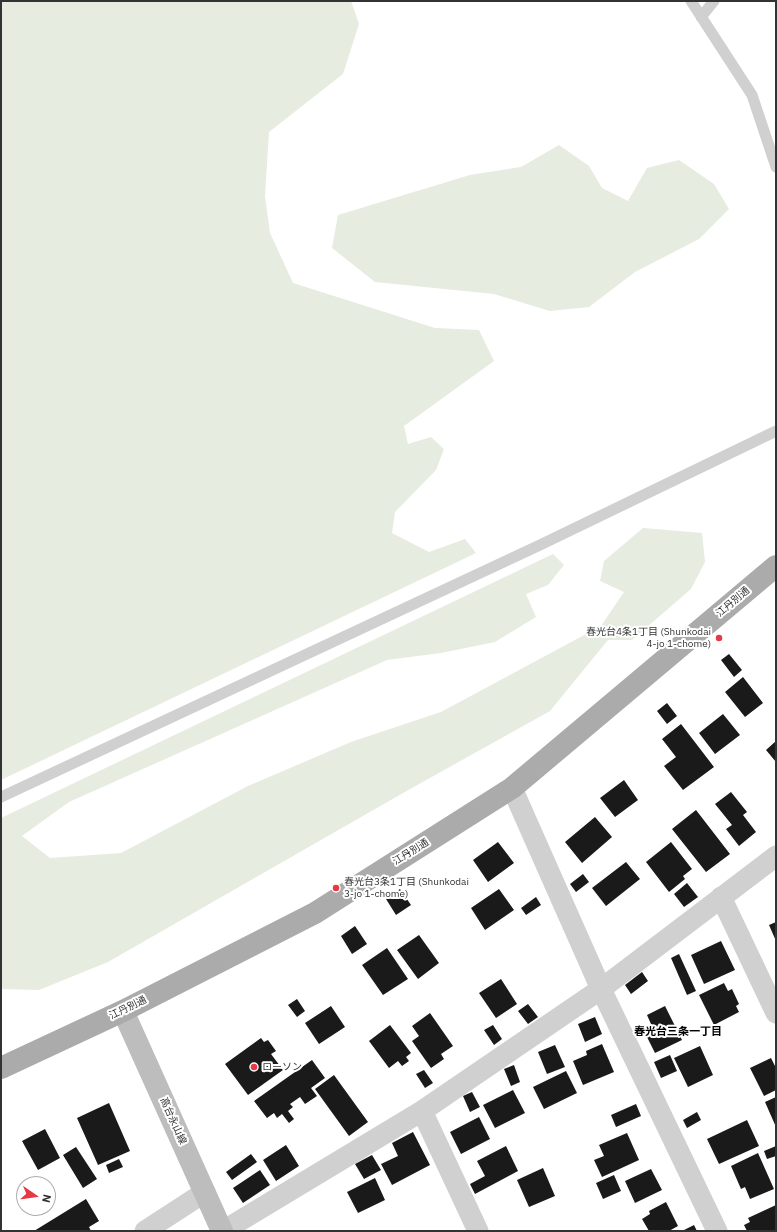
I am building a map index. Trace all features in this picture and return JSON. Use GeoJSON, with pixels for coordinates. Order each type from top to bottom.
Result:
{"type":"FeatureCollection","features":[{"type":"Feature","properties":{"kind":"main road","name":"江丹別通"},"geometry":{"type":"LineString","coordinates":[[1,1068],[123,1011],[314,914],[512,788],[776,566]]}},
{"type":"Feature","properties":{"kind":"street"},"geometry":{"type":"LineString","coordinates":[[512,788],[601,989],[717,1231]]}},
{"type":"Feature","properties":{"kind":"street"},"geometry":{"type":"LineString","coordinates":[[222,1231],[422,1111],[601,989],[776,856]]}},
{"type":"Feature","properties":{"kind":"street"},"geometry":{"type":"LineString","coordinates":[[721,897],[776,1013]]}},
{"type":"Feature","properties":{"kind":"street","name":"高台永山線"},"geometry":{"type":"LineString","coordinates":[[123,1011],[222,1231]]}},
{"type":"Feature","properties":{"kind":"street"},"geometry":{"type":"LineString","coordinates":[[422,1111],[478,1231]]}},
{"type":"Feature","properties":{"kind":"street"},"geometry":{"type":"LineString","coordinates":[[145,1231],[205,1192]]}},
{"type":"Feature","properties":{"kind":"lane"},"geometry":{"type":"LineString","coordinates":[[691,1],[752,95],[776,167]]}},
{"type":"Feature","properties":{"kind":"lane"},"geometry":{"type":"LineString","coordinates":[[701,17],[714,1]]}},
{"type":"Feature","properties":{"kind":"lane"},"geometry":{"type":"LineString","coordinates":[[1,797],[540,545],[776,431]]}},
{"type":"Feature","properties":{"kind":"shaded area"},"geometry":{"type":"Polygon","coordinates":[[[1,1],[351,1],[359,24],[343,74],[269,132],[265,196],[270,233],[293,283],[435,328],[479,330],[494,361],[404,426],[408,444],[431,437],[444,449],[436,470],[395,512],[392,533],[429,552],[465,539],[476,553],[1,780],[1,1]]]}},
{"type":"Feature","properties":{"kind":"shaded area"},"geometry":{"type":"Polygon","coordinates":[[[559,145],[589,166],[602,188],[628,201],[647,168],[679,160],[714,184],[729,209],[699,239],[635,272],[589,307],[550,311],[494,294],[375,282],[332,248],[338,215],[470,175],[521,167],[559,145]]]}},
{"type":"Feature","properties":{"kind":"shaded area"},"geometry":{"type":"Polygon","coordinates":[[[643,528],[702,533],[705,562],[691,589],[632,640],[608,640],[550,711],[403,793],[108,962],[39,990],[1,989],[1,818],[553,554],[564,565],[548,585],[526,594],[536,617],[495,642],[441,653],[387,660],[69,802],[22,836],[50,858],[121,853],[248,786],[351,742],[441,712],[601,626],[624,592],[600,581],[604,561],[643,528]]]}},
{"type":"Feature","properties":{"kind":"building"},"geometry":{"type":"Polygon","coordinates":[[[729,654],[742,670],[734,677],[721,660],[729,654]]]}},
{"type":"Feature","properties":{"kind":"building"},"geometry":{"type":"Polygon","coordinates":[[[743,677],[763,703],[745,717],[725,692],[743,677]]]}},
{"type":"Feature","properties":{"kind":"building"},"geometry":{"type":"Polygon","coordinates":[[[667,703],[677,716],[667,724],[657,711],[667,703]]]}},
{"type":"Feature","properties":{"kind":"building"},"geometry":{"type":"Polygon","coordinates":[[[723,714],[740,735],[715,754],[699,733],[723,714]]]}},
{"type":"Feature","properties":{"kind":"building"},"geometry":{"type":"Polygon","coordinates":[[[681,724],[714,767],[683,790],[664,766],[676,757],[662,739],[681,724]]]}},
{"type":"Feature","properties":{"kind":"building"},"geometry":{"type":"Polygon","coordinates":[[[776,741],[776,762],[766,750],[776,741]]]}},
{"type":"Feature","properties":{"kind":"building"},"geometry":{"type":"Polygon","coordinates":[[[624,780],[638,800],[615,817],[600,798],[624,780]]]}},
{"type":"Feature","properties":{"kind":"building"},"geometry":{"type":"Polygon","coordinates":[[[731,792],[747,812],[743,815],[756,832],[739,846],[726,829],[732,825],[715,804],[731,792]]]}},
{"type":"Feature","properties":{"kind":"building"},"geometry":{"type":"Polygon","coordinates":[[[696,810],[730,854],[706,872],[672,829],[696,810]]]}},
{"type":"Feature","properties":{"kind":"building"},"geometry":{"type":"Polygon","coordinates":[[[595,817],[612,837],[582,863],[565,842],[595,817]]]}},
{"type":"Feature","properties":{"kind":"building"},"geometry":{"type":"Polygon","coordinates":[[[498,842],[514,863],[488,882],[473,860],[498,842]]]}},
{"type":"Feature","properties":{"kind":"building"},"geometry":{"type":"Polygon","coordinates":[[[671,842],[692,869],[683,876],[685,879],[669,892],[646,862],[671,842]]]}},
{"type":"Feature","properties":{"kind":"building"},"geometry":{"type":"Polygon","coordinates":[[[626,862],[640,879],[606,906],[592,888],[626,862]]]}},
{"type":"Feature","properties":{"kind":"building"},"geometry":{"type":"Polygon","coordinates":[[[583,874],[589,882],[576,892],[570,884],[583,874]]]}},
{"type":"Feature","properties":{"kind":"building"},"geometry":{"type":"Polygon","coordinates":[[[687,883],[698,897],[684,907],[674,894],[687,883]]]}},
{"type":"Feature","properties":{"kind":"building"},"geometry":{"type":"Polygon","coordinates":[[[400,889],[411,905],[396,915],[386,899],[400,889]]]}},
{"type":"Feature","properties":{"kind":"building"},"geometry":{"type":"Polygon","coordinates":[[[499,889],[514,910],[485,930],[471,908],[499,889]]]}},
{"type":"Feature","properties":{"kind":"building"},"geometry":{"type":"Polygon","coordinates":[[[536,897],[541,905],[526,915],[521,908],[536,897]]]}},
{"type":"Feature","properties":{"kind":"building"},"geometry":{"type":"Polygon","coordinates":[[[776,922],[776,941],[769,925],[776,922]]]}},
{"type":"Feature","properties":{"kind":"building"},"geometry":{"type":"Polygon","coordinates":[[[355,926],[367,944],[352,954],[341,936],[355,926]]]}},
{"type":"Feature","properties":{"kind":"building"},"geometry":{"type":"Polygon","coordinates":[[[419,935],[439,963],[418,979],[397,950],[419,935]]]}},
{"type":"Feature","properties":{"kind":"building"},"geometry":{"type":"Polygon","coordinates":[[[721,941],[735,970],[704,984],[691,955],[721,941]]]}},
{"type":"Feature","properties":{"kind":"building"},"geometry":{"type":"Polygon","coordinates":[[[387,948],[408,979],[383,995],[362,965],[387,948]]]}},
{"type":"Feature","properties":{"kind":"building"},"geometry":{"type":"Polygon","coordinates":[[[679,954],[696,991],[687,995],[671,958],[679,954]]]}},
{"type":"Feature","properties":{"kind":"building"},"geometry":{"type":"Polygon","coordinates":[[[642,972],[648,981],[631,994],[625,985],[642,972]]]}},
{"type":"Feature","properties":{"kind":"building"},"geometry":{"type":"Polygon","coordinates":[[[501,979],[517,1004],[496,1018],[479,993],[501,979]]]}},
{"type":"Feature","properties":{"kind":"building"},"geometry":{"type":"Polygon","coordinates":[[[724,983],[728,991],[732,989],[739,1004],[736,1006],[739,1012],[714,1025],[699,995],[724,983]]]}},
{"type":"Feature","properties":{"kind":"building"},"geometry":{"type":"Polygon","coordinates":[[[297,999],[305,1011],[297,1017],[288,1005],[297,999]]]}},
{"type":"Feature","properties":{"kind":"building"},"geometry":{"type":"Polygon","coordinates":[[[528,1004],[538,1017],[528,1024],[518,1011],[528,1004]]]}},
{"type":"Feature","properties":{"kind":"building"},"geometry":{"type":"Polygon","coordinates":[[[331,1006],[345,1027],[319,1044],[305,1023],[331,1006]]]}},
{"type":"Feature","properties":{"kind":"building"},"geometry":{"type":"Polygon","coordinates":[[[665,1006],[682,1040],[655,1053],[643,1029],[651,1024],[647,1015],[665,1006]]]}},
{"type":"Feature","properties":{"kind":"building"},"geometry":{"type":"Polygon","coordinates":[[[430,1013],[453,1046],[441,1054],[444,1059],[431,1068],[412,1041],[419,1036],[412,1026],[430,1013]]]}},
{"type":"Feature","properties":{"kind":"building"},"geometry":{"type":"Polygon","coordinates":[[[595,1017],[602,1034],[585,1042],[578,1024],[595,1017]]]}},
{"type":"Feature","properties":{"kind":"building"},"geometry":{"type":"Polygon","coordinates":[[[390,1025],[411,1053],[406,1057],[409,1061],[402,1066],[398,1061],[389,1068],[369,1041],[390,1025]]]}},
{"type":"Feature","properties":{"kind":"building"},"geometry":{"type":"Polygon","coordinates":[[[493,1025],[502,1039],[494,1045],[484,1030],[493,1025]]]}},
{"type":"Feature","properties":{"kind":"building","name":"ローソン"},"geometry":{"type":"Polygon","coordinates":[[[261,1038],[264,1042],[268,1040],[276,1051],[271,1054],[283,1070],[248,1095],[225,1064],[261,1038]]]}},
{"type":"Feature","properties":{"kind":"building"},"geometry":{"type":"Polygon","coordinates":[[[602,1044],[614,1072],[583,1085],[573,1061],[587,1055],[586,1051],[602,1044]]]}},
{"type":"Feature","properties":{"kind":"building"},"geometry":{"type":"Polygon","coordinates":[[[555,1045],[565,1067],[547,1074],[538,1052],[555,1045]]]}},
{"type":"Feature","properties":{"kind":"building"},"geometry":{"type":"Polygon","coordinates":[[[700,1046],[713,1075],[688,1087],[674,1058],[700,1046]]]}},
{"type":"Feature","properties":{"kind":"building"},"geometry":{"type":"Polygon","coordinates":[[[670,1055],[677,1071],[661,1078],[654,1062],[670,1055]]]}},
{"type":"Feature","properties":{"kind":"building"},"geometry":{"type":"Polygon","coordinates":[[[771,1058],[776,1068],[776,1090],[764,1096],[750,1068],[771,1058]]]}},
{"type":"Feature","properties":{"kind":"building"},"geometry":{"type":"Polygon","coordinates":[[[312,1060],[325,1078],[311,1088],[317,1096],[305,1104],[300,1097],[290,1104],[293,1107],[288,1111],[294,1119],[289,1123],[282,1114],[277,1118],[274,1113],[267,1118],[254,1101],[312,1060]]]}},
{"type":"Feature","properties":{"kind":"building"},"geometry":{"type":"Polygon","coordinates":[[[514,1065],[520,1082],[511,1086],[504,1069],[514,1065]]]}},
{"type":"Feature","properties":{"kind":"building"},"geometry":{"type":"Polygon","coordinates":[[[424,1070],[433,1083],[425,1088],[416,1074],[424,1070]]]}},
{"type":"Feature","properties":{"kind":"building"},"geometry":{"type":"Polygon","coordinates":[[[566,1071],[577,1093],[544,1109],[533,1087],[566,1071]]]}},
{"type":"Feature","properties":{"kind":"building"},"geometry":{"type":"Polygon","coordinates":[[[334,1075],[368,1122],[349,1136],[315,1089],[334,1075]]]}},
{"type":"Feature","properties":{"kind":"building"},"geometry":{"type":"Polygon","coordinates":[[[513,1090],[525,1113],[495,1128],[483,1105],[513,1090]]]}},
{"type":"Feature","properties":{"kind":"building"},"geometry":{"type":"Polygon","coordinates":[[[472,1092],[480,1107],[470,1112],[463,1096],[472,1092]]]}},
{"type":"Feature","properties":{"kind":"building"},"geometry":{"type":"Polygon","coordinates":[[[776,1097],[776,1127],[765,1102],[776,1097]]]}},
{"type":"Feature","properties":{"kind":"building"},"geometry":{"type":"Polygon","coordinates":[[[109,1103],[130,1151],[98,1165],[77,1118],[109,1103]]]}},
{"type":"Feature","properties":{"kind":"building"},"geometry":{"type":"Polygon","coordinates":[[[636,1104],[641,1116],[616,1127],[611,1115],[636,1104]]]}},
{"type":"Feature","properties":{"kind":"building"},"geometry":{"type":"Polygon","coordinates":[[[697,1112],[701,1120],[687,1128],[683,1120],[697,1112]]]}},
{"type":"Feature","properties":{"kind":"building"},"geometry":{"type":"Polygon","coordinates":[[[479,1117],[490,1139],[461,1154],[450,1132],[479,1117]]]}},
{"type":"Feature","properties":{"kind":"building"},"geometry":{"type":"Polygon","coordinates":[[[747,1120],[759,1146],[719,1164],[707,1139],[747,1120]]]}},
{"type":"Feature","properties":{"kind":"building"},"geometry":{"type":"Polygon","coordinates":[[[45,1129],[60,1158],[38,1170],[22,1141],[45,1129]]]}},
{"type":"Feature","properties":{"kind":"building"},"geometry":{"type":"Polygon","coordinates":[[[413,1132],[430,1165],[392,1185],[381,1164],[398,1156],[392,1143],[413,1132]]]}},
{"type":"Feature","properties":{"kind":"building"},"geometry":{"type":"Polygon","coordinates":[[[627,1133],[639,1160],[602,1177],[594,1160],[604,1156],[599,1145],[627,1133]]]}},
{"type":"Feature","properties":{"kind":"building"},"geometry":{"type":"Polygon","coordinates":[[[286,1145],[299,1166],[276,1181],[263,1160],[286,1145]]]}},
{"type":"Feature","properties":{"kind":"building"},"geometry":{"type":"Polygon","coordinates":[[[506,1146],[518,1171],[475,1194],[470,1184],[485,1176],[477,1161],[506,1146]]]}},
{"type":"Feature","properties":{"kind":"building"},"geometry":{"type":"Polygon","coordinates":[[[776,1146],[776,1156],[767,1159],[764,1151],[776,1146]]]}},
{"type":"Feature","properties":{"kind":"building"},"geometry":{"type":"Polygon","coordinates":[[[76,1147],[97,1179],[83,1188],[63,1155],[76,1147]]]}},
{"type":"Feature","properties":{"kind":"building"},"geometry":{"type":"Polygon","coordinates":[[[758,1153],[774,1189],[750,1199],[745,1187],[741,1189],[731,1166],[758,1153]]]}},
{"type":"Feature","properties":{"kind":"building"},"geometry":{"type":"Polygon","coordinates":[[[251,1154],[257,1162],[232,1180],[226,1172],[251,1154]]]}},
{"type":"Feature","properties":{"kind":"building"},"geometry":{"type":"Polygon","coordinates":[[[372,1155],[381,1170],[364,1179],[355,1164],[372,1155]]]}},
{"type":"Feature","properties":{"kind":"building"},"geometry":{"type":"Polygon","coordinates":[[[119,1159],[123,1167],[109,1173],[106,1165],[119,1159]]]}},
{"type":"Feature","properties":{"kind":"building"},"geometry":{"type":"Polygon","coordinates":[[[543,1168],[555,1196],[529,1207],[517,1180],[543,1168]]]}},
{"type":"Feature","properties":{"kind":"building"},"geometry":{"type":"Polygon","coordinates":[[[651,1169],[662,1190],[635,1203],[625,1181],[651,1169]]]}},
{"type":"Feature","properties":{"kind":"building"},"geometry":{"type":"Polygon","coordinates":[[[260,1170],[270,1185],[243,1203],[233,1188],[260,1170]]]}},
{"type":"Feature","properties":{"kind":"building"},"geometry":{"type":"Polygon","coordinates":[[[614,1175],[621,1191],[603,1199],[596,1183],[614,1175]]]}},
{"type":"Feature","properties":{"kind":"building"},"geometry":{"type":"Polygon","coordinates":[[[375,1178],[385,1200],[358,1213],[347,1192],[375,1178]]]}},
{"type":"Feature","properties":{"kind":"building"},"geometry":{"type":"Polygon","coordinates":[[[86,1199],[99,1221],[89,1227],[91,1231],[34,1231],[86,1199]]]}},
{"type":"Feature","properties":{"kind":"building"},"geometry":{"type":"Polygon","coordinates":[[[666,1202],[678,1226],[669,1231],[649,1231],[642,1219],[650,1214],[649,1211],[666,1202]]]}},
{"type":"Feature","properties":{"kind":"building"},"geometry":{"type":"Polygon","coordinates":[[[776,1205],[776,1231],[747,1231],[744,1225],[750,1222],[748,1218],[776,1205]]]}},
{"type":"Feature","properties":{"kind":"building"},"geometry":{"type":"Polygon","coordinates":[[[694,1225],[697,1231],[682,1231],[694,1225]]]}},
{"type":"Feature","properties":{"kind":"place","name":"春光台4条1丁目 (Shunkodai 4-jo 1-chome)"},"geometry":{"type":"Point","coordinates":[719,638]}},
{"type":"Feature","properties":{"kind":"place","name":"春光台3条1丁目 (Shunkodai 3-jo 1-chome)"},"geometry":{"type":"Point","coordinates":[336,888]}},
{"type":"Feature","properties":{"kind":"place","name":"ローソン"},"geometry":{"type":"Point","coordinates":[254,1067]}},
{"type":"Feature","properties":{"kind":"district","name":"春光台三条一丁目"},"geometry":{"type":"Point","coordinates":[678,1032]}}]}
